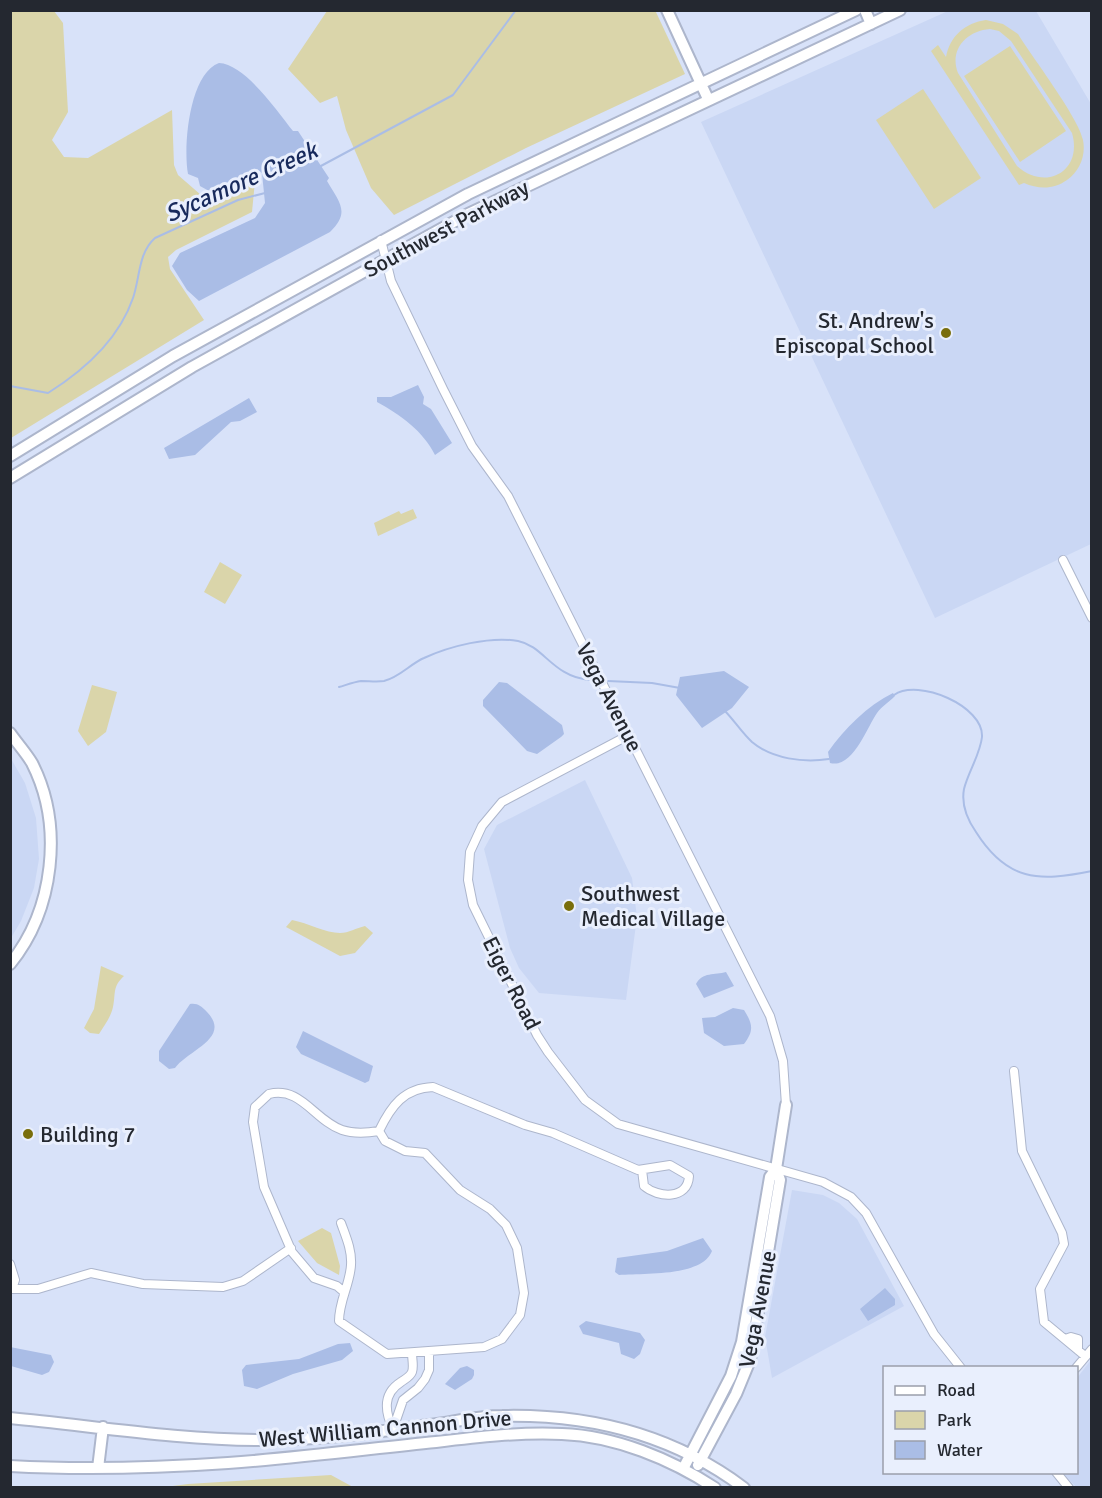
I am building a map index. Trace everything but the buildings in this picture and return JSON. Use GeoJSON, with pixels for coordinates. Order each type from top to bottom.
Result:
{"type":"FeatureCollection","features":[{"type":"Feature","properties":{"kind":"main road"},"geometry":{"type":"LineString","coordinates":[[667,10],[708,99]]}},
{"type":"Feature","properties":{"kind":"main road","name":"Southwest Parkway"},"geometry":{"type":"LineString","coordinates":[[10,456],[173,356],[381,240],[520,167],[856,10]]}},
{"type":"Feature","properties":{"kind":"main road"},"geometry":{"type":"LineString","coordinates":[[865,10],[872,24]]}},
{"type":"Feature","properties":{"kind":"main road","name":"Southwest Parkway"},"geometry":{"type":"LineString","coordinates":[[10,478],[165,382],[387,258],[508,195],[900,10]]}},
{"type":"Feature","properties":{"kind":"main road"},"geometry":{"type":"LineString","coordinates":[[10,733],[32,763],[44,797],[49,820],[51,859],[33,930],[10,964]]}},
{"type":"Feature","properties":{"kind":"main road","name":"Vega Avenue"},"geometry":{"type":"LineString","coordinates":[[688,1472],[691,1454],[737,1359],[770,1177],[776,1169],[786,1105]]}},
{"type":"Feature","properties":{"kind":"main road","name":"Vega Avenue"},"geometry":{"type":"LineString","coordinates":[[688,1472],[701,1460],[740,1385],[753,1348],[780,1180],[776,1169]]}},
{"type":"Feature","properties":{"kind":"main road","name":"West William Cannon Drive"},"geometry":{"type":"LineString","coordinates":[[10,1418],[226,1439],[264,1440],[393,1429],[500,1416],[567,1418],[631,1430],[691,1454],[744,1488]]}},
{"type":"Feature","properties":{"kind":"main road"},"geometry":{"type":"LineString","coordinates":[[98,1468],[103,1427]]}},
{"type":"Feature","properties":{"kind":"main road"},"geometry":{"type":"LineString","coordinates":[[392,1446],[393,1429]]}},
{"type":"Feature","properties":{"kind":"main road","name":"West William Cannon Drive"},"geometry":{"type":"LineString","coordinates":[[10,1466],[98,1468],[228,1463],[491,1436],[564,1434],[623,1445],[688,1472],[715,1488]]}},
{"type":"Feature","properties":{"kind":"street","name":"Vega Avenue"},"geometry":{"type":"LineString","coordinates":[[381,240],[392,281],[443,389],[472,446],[508,496],[770,1016],[783,1061],[786,1105]]}},
{"type":"Feature","properties":{"kind":"street"},"geometry":{"type":"LineString","coordinates":[[1063,560],[1092,618]]}},
{"type":"Feature","properties":{"kind":"street"},"geometry":{"type":"LineString","coordinates":[[1082,598],[1092,593]]}},
{"type":"Feature","properties":{"kind":"street","name":"Eiger Road"},"geometry":{"type":"LineString","coordinates":[[628,735],[510,796],[496,808],[483,826],[470,852],[468,880],[473,905],[548,1052],[595,1109],[629,1129],[823,1182],[842,1191],[859,1205],[873,1224],[934,1334],[959,1366]]}},
{"type":"Feature","properties":{"kind":"street"},"geometry":{"type":"LineString","coordinates":[[1014,1071],[1022,1151],[1062,1233],[1064,1244],[1040,1288],[1044,1322],[1085,1356]]}},
{"type":"Feature","properties":{"kind":"street"},"geometry":{"type":"LineString","coordinates":[[379,1131],[388,1114],[401,1098],[417,1088],[433,1087],[642,1170],[670,1165],[689,1176],[689,1183],[682,1191],[667,1196],[651,1193],[644,1186],[642,1170]]}},
{"type":"Feature","properties":{"kind":"street"},"geometry":{"type":"LineString","coordinates":[[344,1292],[337,1286],[314,1278],[291,1248],[264,1187],[253,1122],[255,1107],[261,1098],[268,1094],[287,1092],[342,1130],[364,1133],[379,1131]]}},
{"type":"Feature","properties":{"kind":"street"},"geometry":{"type":"LineString","coordinates":[[341,1223],[351,1250],[351,1265],[339,1321],[387,1354],[484,1347],[502,1339],[520,1315],[524,1293],[517,1248],[506,1225],[490,1209],[460,1190],[425,1153],[405,1150],[385,1141],[379,1131]]}},
{"type":"Feature","properties":{"kind":"street"},"geometry":{"type":"LineString","coordinates":[[10,1264],[15,1280],[11,1289],[38,1289],[91,1273],[143,1284],[223,1287],[243,1281],[291,1248]]}},
{"type":"Feature","properties":{"kind":"street"},"geometry":{"type":"LineString","coordinates":[[1078,1366],[1092,1349]]}},
{"type":"Feature","properties":{"kind":"street"},"geometry":{"type":"LineString","coordinates":[[393,1429],[403,1400],[425,1379],[429,1370],[429,1352]]}},
{"type":"Feature","properties":{"kind":"street"},"geometry":{"type":"LineString","coordinates":[[393,1429],[386,1413],[387,1399],[393,1388],[410,1376],[413,1370],[412,1353]]}},
{"type":"Feature","properties":{"kind":"street"},"geometry":{"type":"LineString","coordinates":[[1057,1474],[1069,1488]]}},
{"type":"Feature","properties":{"kind":"shaded area","name":"St. Andrew's Episcopal School"},"geometry":{"type":"Polygon","coordinates":[[[948,11],[1036,11],[1091,104],[1091,544],[935,618],[701,122],[948,11]]]}},
{"type":"Feature","properties":{"kind":"shaded area"},"geometry":{"type":"Polygon","coordinates":[[[10,757],[25,783],[36,818],[39,859],[34,888],[21,921],[11,938],[10,757]]]}},
{"type":"Feature","properties":{"kind":"shaded area"},"geometry":{"type":"Polygon","coordinates":[[[585,780],[632,878],[637,917],[626,1000],[539,993],[519,968],[510,948],[484,849],[497,825],[585,780]]]}},
{"type":"Feature","properties":{"kind":"shaded area"},"geometry":{"type":"Polygon","coordinates":[[[792,1190],[823,1195],[839,1203],[857,1219],[904,1306],[772,1378],[765,1337],[792,1190]]]}},
{"type":"Feature","properties":{"kind":"shaded area"},"geometry":{"type":"Polygon","coordinates":[[[1091,1360],[1091,1487],[1076,1487],[1064,1474],[1078,1474],[1078,1377],[1091,1360]]]}},
{"type":"Feature","properties":{"kind":"green space"},"geometry":{"type":"Polygon","coordinates":[[[11,10],[54,11],[63,23],[68,112],[52,140],[64,157],[88,158],[172,110],[174,165],[178,175],[201,195],[218,196],[250,179],[255,181],[252,212],[176,250],[168,257],[170,269],[204,320],[11,438],[11,10]]]}},
{"type":"Feature","properties":{"kind":"green space"},"geometry":{"type":"Polygon","coordinates":[[[655,10],[685,74],[526,148],[394,215],[371,188],[346,130],[337,96],[320,103],[288,69],[327,11],[655,10]]]}},
{"type":"Feature","properties":{"kind":"green space"},"geometry":{"type":"Polygon","coordinates":[[[986,20],[1003,24],[1018,34],[1080,130],[1084,146],[1079,167],[1072,176],[1056,186],[1046,188],[1024,183],[1019,185],[931,51],[938,45],[946,57],[955,37],[965,27],[986,20]],[[990,29],[974,33],[962,43],[956,57],[958,73],[1017,166],[1028,174],[1039,177],[1060,174],[1072,158],[1074,146],[1072,133],[1011,41],[999,31],[990,29]]]}},
{"type":"Feature","properties":{"kind":"green space"},"geometry":{"type":"Polygon","coordinates":[[[1010,46],[1066,131],[1020,162],[964,76],[1010,46]]]}},
{"type":"Feature","properties":{"kind":"green space"},"geometry":{"type":"Polygon","coordinates":[[[923,89],[981,178],[934,209],[876,120],[923,89]]]}},
{"type":"Feature","properties":{"kind":"green space"},"geometry":{"type":"Polygon","coordinates":[[[413,509],[417,518],[378,536],[374,523],[399,511],[401,514],[413,509]]]}},
{"type":"Feature","properties":{"kind":"green space"},"geometry":{"type":"Polygon","coordinates":[[[220,562],[242,575],[225,604],[204,592],[220,562]]]}},
{"type":"Feature","properties":{"kind":"green space"},"geometry":{"type":"Polygon","coordinates":[[[92,685],[117,692],[106,732],[88,746],[78,731],[92,685]]]}},
{"type":"Feature","properties":{"kind":"green space"},"geometry":{"type":"Polygon","coordinates":[[[292,920],[335,933],[365,926],[373,933],[355,953],[340,956],[286,927],[292,920]]]}},
{"type":"Feature","properties":{"kind":"green space"},"geometry":{"type":"Polygon","coordinates":[[[101,966],[124,976],[116,987],[112,1011],[99,1034],[90,1033],[84,1028],[94,1009],[101,966]]]}},
{"type":"Feature","properties":{"kind":"green space"},"geometry":{"type":"Polygon","coordinates":[[[322,1228],[331,1233],[340,1266],[339,1275],[317,1263],[298,1241],[322,1228]]]}},
{"type":"Feature","properties":{"kind":"green space"},"geometry":{"type":"Polygon","coordinates":[[[331,1475],[353,1487],[165,1487],[188,1484],[331,1475]]]}},
{"type":"Feature","properties":{"kind":"water"},"geometry":{"type":"Polygon","coordinates":[[[219,63],[229,65],[250,80],[293,131],[298,131],[329,178],[327,181],[339,201],[341,213],[340,219],[330,232],[199,301],[187,290],[172,266],[180,253],[255,218],[265,203],[262,173],[257,169],[209,191],[200,186],[198,178],[188,174],[187,147],[190,112],[201,81],[209,70],[219,63]]]}},
{"type":"Feature","properties":{"kind":"water"},"geometry":{"type":"Polygon","coordinates":[[[418,385],[424,397],[423,404],[431,409],[452,443],[435,455],[424,438],[410,424],[377,402],[377,397],[391,397],[418,385]]]}},
{"type":"Feature","properties":{"kind":"water"},"geometry":{"type":"Polygon","coordinates":[[[249,398],[257,412],[240,421],[231,422],[195,455],[169,459],[164,448],[249,398]]]}},
{"type":"Feature","properties":{"kind":"water"},"geometry":{"type":"Polygon","coordinates":[[[724,671],[749,687],[732,708],[702,728],[676,695],[680,677],[724,671]]]}},
{"type":"Feature","properties":{"kind":"water"},"geometry":{"type":"Polygon","coordinates":[[[499,682],[507,683],[562,725],[564,734],[537,754],[527,751],[483,706],[483,700],[499,682]]]}},
{"type":"Feature","properties":{"kind":"water"},"geometry":{"type":"Polygon","coordinates":[[[893,693],[895,696],[877,713],[852,754],[846,760],[830,763],[828,752],[842,734],[865,711],[893,693]]]}},
{"type":"Feature","properties":{"kind":"water"},"geometry":{"type":"Polygon","coordinates":[[[726,972],[734,986],[704,998],[696,984],[699,980],[705,976],[726,972]]]}},
{"type":"Feature","properties":{"kind":"water"},"geometry":{"type":"Polygon","coordinates":[[[190,1004],[199,1005],[207,1012],[213,1021],[214,1029],[205,1043],[175,1068],[169,1069],[159,1061],[159,1051],[190,1004]]]}},
{"type":"Feature","properties":{"kind":"water"},"geometry":{"type":"Polygon","coordinates":[[[733,1008],[744,1010],[751,1023],[751,1031],[744,1044],[724,1046],[704,1033],[702,1018],[715,1017],[733,1008]]]}},
{"type":"Feature","properties":{"kind":"water"},"geometry":{"type":"Polygon","coordinates":[[[303,1031],[373,1066],[369,1081],[365,1083],[301,1054],[296,1047],[303,1031]]]}},
{"type":"Feature","properties":{"kind":"water"},"geometry":{"type":"Polygon","coordinates":[[[703,1238],[712,1251],[697,1265],[671,1272],[619,1275],[615,1272],[617,1258],[667,1251],[703,1238]]]}},
{"type":"Feature","properties":{"kind":"water"},"geometry":{"type":"Polygon","coordinates":[[[885,1288],[895,1299],[895,1305],[868,1321],[860,1309],[885,1288]]]}},
{"type":"Feature","properties":{"kind":"water"},"geometry":{"type":"Polygon","coordinates":[[[586,1321],[640,1333],[645,1340],[640,1354],[634,1359],[621,1354],[619,1343],[583,1334],[579,1326],[586,1321]]]}},
{"type":"Feature","properties":{"kind":"water"},"geometry":{"type":"Polygon","coordinates":[[[350,1343],[353,1351],[342,1360],[293,1374],[257,1389],[244,1386],[242,1370],[246,1365],[299,1359],[338,1344],[350,1343]]]}},
{"type":"Feature","properties":{"kind":"water"},"geometry":{"type":"Polygon","coordinates":[[[10,1347],[51,1355],[54,1362],[49,1372],[42,1375],[11,1366],[10,1347]]]}},
{"type":"Feature","properties":{"kind":"water"},"geometry":{"type":"Polygon","coordinates":[[[467,1366],[474,1370],[472,1379],[455,1390],[445,1384],[460,1368],[467,1366]]]}},
{"type":"Feature","properties":{"kind":"waterway","name":"Sycamore Creek"},"geometry":{"type":"LineString","coordinates":[[319,167],[453,95],[516,10]]}},
{"type":"Feature","properties":{"kind":"waterway","name":"Sycamore Creek"},"geometry":{"type":"LineString","coordinates":[[10,386],[48,393],[74,375],[98,353],[127,313],[133,298],[142,258],[155,238],[238,200],[265,193]]}},
{"type":"Feature","properties":{"kind":"waterway"},"geometry":{"type":"LineString","coordinates":[[339,687],[361,681],[384,681],[434,654],[470,643],[495,640],[518,641],[527,644],[566,673],[589,680]]}},
{"type":"Feature","properties":{"kind":"waterway"},"geometry":{"type":"LineString","coordinates":[[608,681],[652,683],[680,688]]}},
{"type":"Feature","properties":{"kind":"waterway"},"geometry":{"type":"LineString","coordinates":[[894,695],[918,690],[948,698],[972,715],[980,726],[981,744],[964,789],[964,806],[967,817],[976,832],[1000,860],[1012,869],[1040,876],[1092,871]]}},
{"type":"Feature","properties":{"kind":"waterway"},"geometry":{"type":"LineString","coordinates":[[724,710],[745,735],[760,748],[779,756],[799,760],[829,759]]}},
{"type":"Feature","properties":{"kind":"place","name":"St. Andrew's Episcopal School"},"geometry":{"type":"Point","coordinates":[946,333]}},
{"type":"Feature","properties":{"kind":"place","name":"Southwest Medical Village"},"geometry":{"type":"Point","coordinates":[569,906]}},
{"type":"Feature","properties":{"kind":"place","name":"Building 7"},"geometry":{"type":"Point","coordinates":[28,1134]}}]}
